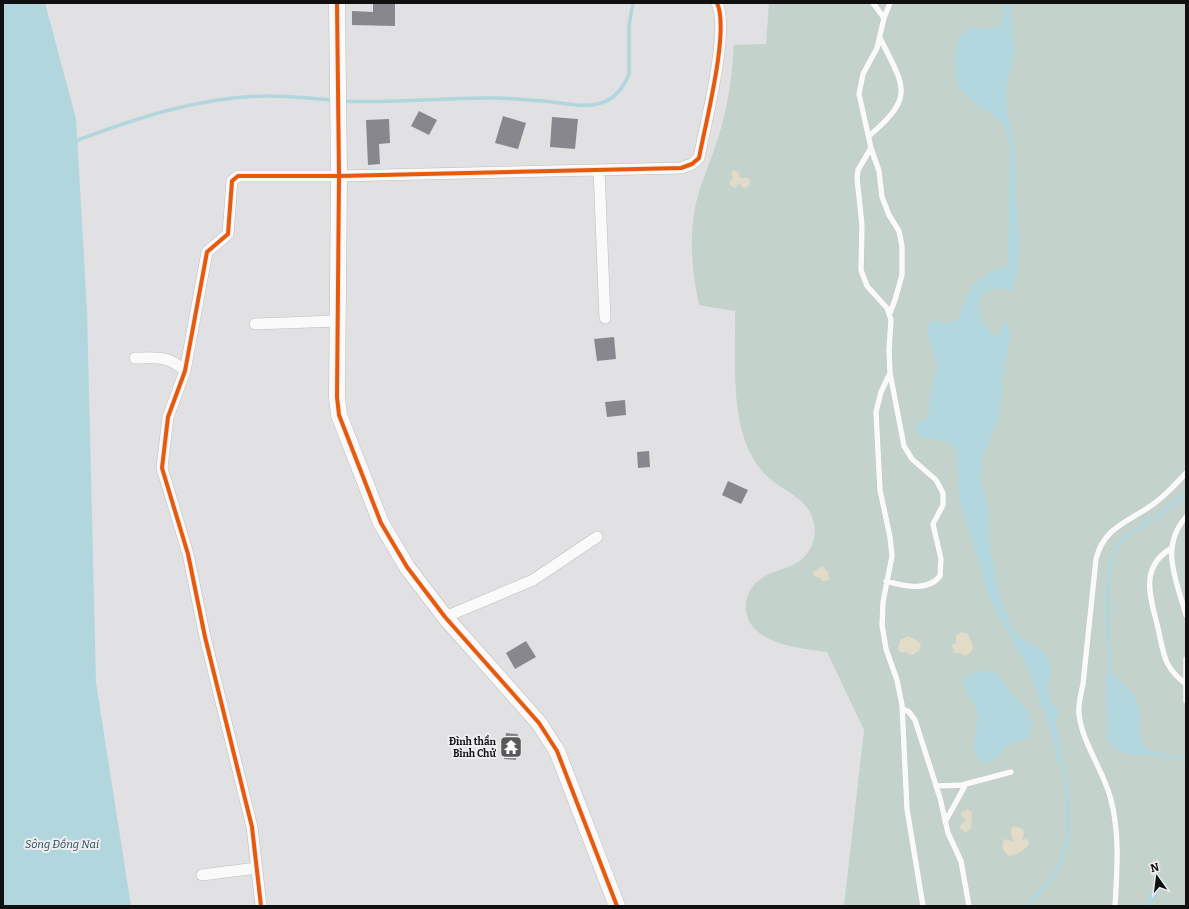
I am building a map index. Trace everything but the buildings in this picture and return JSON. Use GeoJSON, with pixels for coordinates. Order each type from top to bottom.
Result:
{"type":"FeatureCollection","features":[{"type":"Feature","properties":{"kind":"street"},"geometry":{"type":"LineString","coordinates":[[337,3],[339,125],[337,397],[341,421],[381,523],[407,568],[445,617],[539,722],[549,737],[564,765],[617,906]]}},
{"type":"Feature","properties":{"kind":"street"},"geometry":{"type":"LineString","coordinates":[[261,906],[252,827],[205,637],[188,554],[162,468],[168,417],[185,372],[207,252],[228,234],[234,178],[238,176],[270,175],[339,176],[680,168],[692,164],[699,158],[720,46],[722,24],[717,3]]}},
{"type":"Feature","properties":{"kind":"street"},"geometry":{"type":"LineString","coordinates":[[599,170],[605,318]]}},
{"type":"Feature","properties":{"kind":"street"},"geometry":{"type":"LineString","coordinates":[[255,324],[337,321]]}},
{"type":"Feature","properties":{"kind":"street"},"geometry":{"type":"LineString","coordinates":[[135,358],[168,358],[176,363],[185,372]]}},
{"type":"Feature","properties":{"kind":"street"},"geometry":{"type":"LineString","coordinates":[[445,617],[533,580],[597,537]]}},
{"type":"Feature","properties":{"kind":"street"},"geometry":{"type":"LineString","coordinates":[[202,875],[257,868]]}},
{"type":"Feature","properties":{"kind":"lane"},"geometry":{"type":"LineString","coordinates":[[873,3],[884,18]]}},
{"type":"Feature","properties":{"kind":"lane"},"geometry":{"type":"LineString","coordinates":[[890,3],[884,18],[880,38],[873,57],[863,74],[859,87],[859,101],[871,148],[879,171],[884,206],[899,231],[902,246],[902,275],[890,313]]}},
{"type":"Feature","properties":{"kind":"lane"},"geometry":{"type":"LineString","coordinates":[[869,136],[894,112],[901,91],[897,70],[880,38]]}},
{"type":"Feature","properties":{"kind":"lane"},"geometry":{"type":"LineString","coordinates":[[871,148],[858,170],[856,190],[862,225],[861,270],[867,286],[890,313],[892,326],[889,350],[890,373],[904,446],[912,459],[936,480],[940,486],[944,500],[942,510],[936,517],[933,524],[941,559],[940,576],[933,583],[920,586],[903,585],[886,581]]}},
{"type":"Feature","properties":{"kind":"lane"},"geometry":{"type":"LineString","coordinates":[[890,373],[881,392],[876,412],[880,490],[891,546],[890,565],[883,602],[883,631],[886,649],[897,680],[903,709],[907,809],[923,906]]}},
{"type":"Feature","properties":{"kind":"lane"},"geometry":{"type":"LineString","coordinates":[[1115,906],[1117,854],[1114,813],[1107,786],[1083,732],[1079,715],[1079,702],[1083,684],[1096,559],[1102,542],[1113,530],[1153,504],[1186,473]]}},
{"type":"Feature","properties":{"kind":"lane"},"geometry":{"type":"LineString","coordinates":[[1186,517],[1175,534],[1172,548],[1175,582],[1186,615]]}},
{"type":"Feature","properties":{"kind":"lane"},"geometry":{"type":"LineString","coordinates":[[1172,548],[1160,556],[1154,565],[1150,576],[1150,594],[1164,658],[1176,676],[1186,684]]}},
{"type":"Feature","properties":{"kind":"lane"},"geometry":{"type":"LineString","coordinates":[[1186,659],[1186,701]]}},
{"type":"Feature","properties":{"kind":"lane"},"geometry":{"type":"LineString","coordinates":[[903,709],[909,712],[915,720],[936,786],[952,844],[960,861],[969,906]]}},
{"type":"Feature","properties":{"kind":"lane"},"geometry":{"type":"LineString","coordinates":[[936,786],[966,784],[1011,772]]}},
{"type":"Feature","properties":{"kind":"lane"},"geometry":{"type":"LineString","coordinates":[[945,822],[966,784]]}},
{"type":"Feature","properties":{"kind":"shaded area"},"geometry":{"type":"Polygon","coordinates":[[[769,3],[1186,3],[1186,906],[844,906],[864,730],[827,652],[803,649],[777,642],[765,637],[756,630],[749,621],[746,602],[748,594],[752,588],[757,582],[771,573],[800,561],[811,547],[815,534],[815,527],[810,512],[805,505],[769,478],[751,455],[739,416],[736,395],[735,311],[699,305],[692,256],[692,232],[695,208],[727,104],[734,45],[766,44],[769,3]]]}},
{"type":"Feature","properties":{"kind":"sand"},"geometry":{"type":"Polygon","coordinates":[[[734,170],[739,173],[740,178],[749,178],[750,182],[748,187],[743,188],[740,183],[735,188],[730,185],[730,181],[733,178],[731,173],[734,170]]]}},
{"type":"Feature","properties":{"kind":"sand"},"geometry":{"type":"Polygon","coordinates":[[[823,566],[828,572],[829,580],[823,581],[819,577],[813,575],[814,571],[823,566]]]}},
{"type":"Feature","properties":{"kind":"sand"},"geometry":{"type":"Polygon","coordinates":[[[961,632],[968,634],[973,646],[972,651],[966,656],[960,653],[955,653],[951,645],[956,643],[956,636],[961,632]]]}},
{"type":"Feature","properties":{"kind":"sand"},"geometry":{"type":"Polygon","coordinates":[[[908,636],[918,641],[921,645],[919,651],[912,655],[908,654],[906,651],[901,653],[898,649],[900,640],[908,636]]]}},
{"type":"Feature","properties":{"kind":"sand"},"geometry":{"type":"Polygon","coordinates":[[[968,809],[972,813],[971,827],[970,830],[965,832],[959,827],[966,820],[962,817],[961,813],[968,809]]]}},
{"type":"Feature","properties":{"kind":"sand"},"geometry":{"type":"Polygon","coordinates":[[[1013,826],[1021,828],[1024,832],[1022,840],[1027,839],[1029,843],[1026,848],[1020,852],[1009,856],[1004,851],[1002,846],[1005,839],[1014,842],[1010,832],[1013,826]]]}},
{"type":"Feature","properties":{"kind":"water","name":"Sông Đồng Nai"},"geometry":{"type":"Polygon","coordinates":[[[3,3],[45,3],[76,119],[87,311],[96,683],[131,906],[3,906],[3,3]]]}},
{"type":"Feature","properties":{"kind":"water"},"geometry":{"type":"Polygon","coordinates":[[[1005,3],[1010,3],[1014,54],[1007,84],[1006,103],[1015,150],[1016,205],[1019,246],[1017,272],[1012,291],[999,288],[989,290],[983,295],[979,302],[979,311],[982,321],[988,330],[997,337],[1007,319],[1010,338],[1004,370],[999,417],[982,458],[980,480],[988,509],[989,542],[999,596],[1013,630],[1023,640],[1039,648],[1048,658],[1051,673],[1047,686],[1047,693],[1051,702],[1059,711],[1056,725],[1063,764],[1058,763],[1053,739],[1028,668],[988,596],[980,565],[960,504],[956,451],[952,445],[946,441],[922,437],[917,434],[914,429],[917,421],[929,417],[929,403],[937,365],[927,331],[928,325],[933,321],[948,323],[959,319],[966,299],[975,284],[988,274],[1008,266],[1010,144],[1006,130],[998,119],[974,102],[961,90],[956,77],[955,68],[956,50],[961,35],[970,28],[991,29],[998,26],[1003,18],[1005,3]]]}},
{"type":"Feature","properties":{"kind":"water"},"geometry":{"type":"Polygon","coordinates":[[[981,670],[993,672],[1000,677],[1012,694],[1025,708],[1032,724],[1028,737],[1021,741],[1007,745],[995,761],[991,763],[982,763],[975,756],[974,745],[977,715],[976,709],[964,686],[965,677],[981,670]]]}},
{"type":"Feature","properties":{"kind":"water"},"geometry":{"type":"Polygon","coordinates":[[[1106,672],[1123,683],[1136,699],[1139,711],[1140,736],[1147,750],[1148,756],[1122,753],[1113,747],[1107,738],[1106,672]]]}},
{"type":"Feature","properties":{"kind":"water"},"geometry":{"type":"Polygon","coordinates":[[[1158,879],[1166,882],[1150,906],[1144,906],[1158,879]]]}},
{"type":"Feature","properties":{"kind":"waterway"},"geometry":{"type":"LineString","coordinates":[[342,101],[381,102],[459,98],[497,98],[580,105],[591,105],[603,102],[617,94],[624,85],[629,74],[629,25],[633,3]]}},
{"type":"Feature","properties":{"kind":"waterway"},"geometry":{"type":"LineString","coordinates":[[73,142],[119,125],[167,111],[215,100],[240,97],[273,96],[334,100]]}},
{"type":"Feature","properties":{"kind":"waterway"},"geometry":{"type":"LineString","coordinates":[[1110,674],[1108,588],[1113,555],[1118,545],[1125,537],[1148,523],[1186,494]]}},
{"type":"Feature","properties":{"kind":"waterway"},"geometry":{"type":"LineString","coordinates":[[1148,752],[1186,760]]}},
{"type":"Feature","properties":{"kind":"waterway"},"geometry":{"type":"LineString","coordinates":[[1029,906],[1057,870],[1066,846],[1068,832],[1068,804],[1063,764]]}},
{"type":"Feature","properties":{"kind":"cycle path"},"geometry":{"type":"LineString","coordinates":[[337,3],[339,176],[337,397],[339,415],[381,523],[407,567],[445,617],[539,723],[557,751],[617,906]]}},
{"type":"Feature","properties":{"kind":"cycle path"},"geometry":{"type":"LineString","coordinates":[[261,906],[252,827],[205,637],[188,554],[162,468],[168,417],[185,371],[207,252],[228,234],[232,181],[238,176],[339,176],[681,168],[692,164],[699,158],[719,55],[721,34],[720,16],[717,3]]}},
{"type":"Feature","properties":{"kind":"place","name":"Đình thần Bình Chử"},"geometry":{"type":"Point","coordinates":[511,747]}}]}
